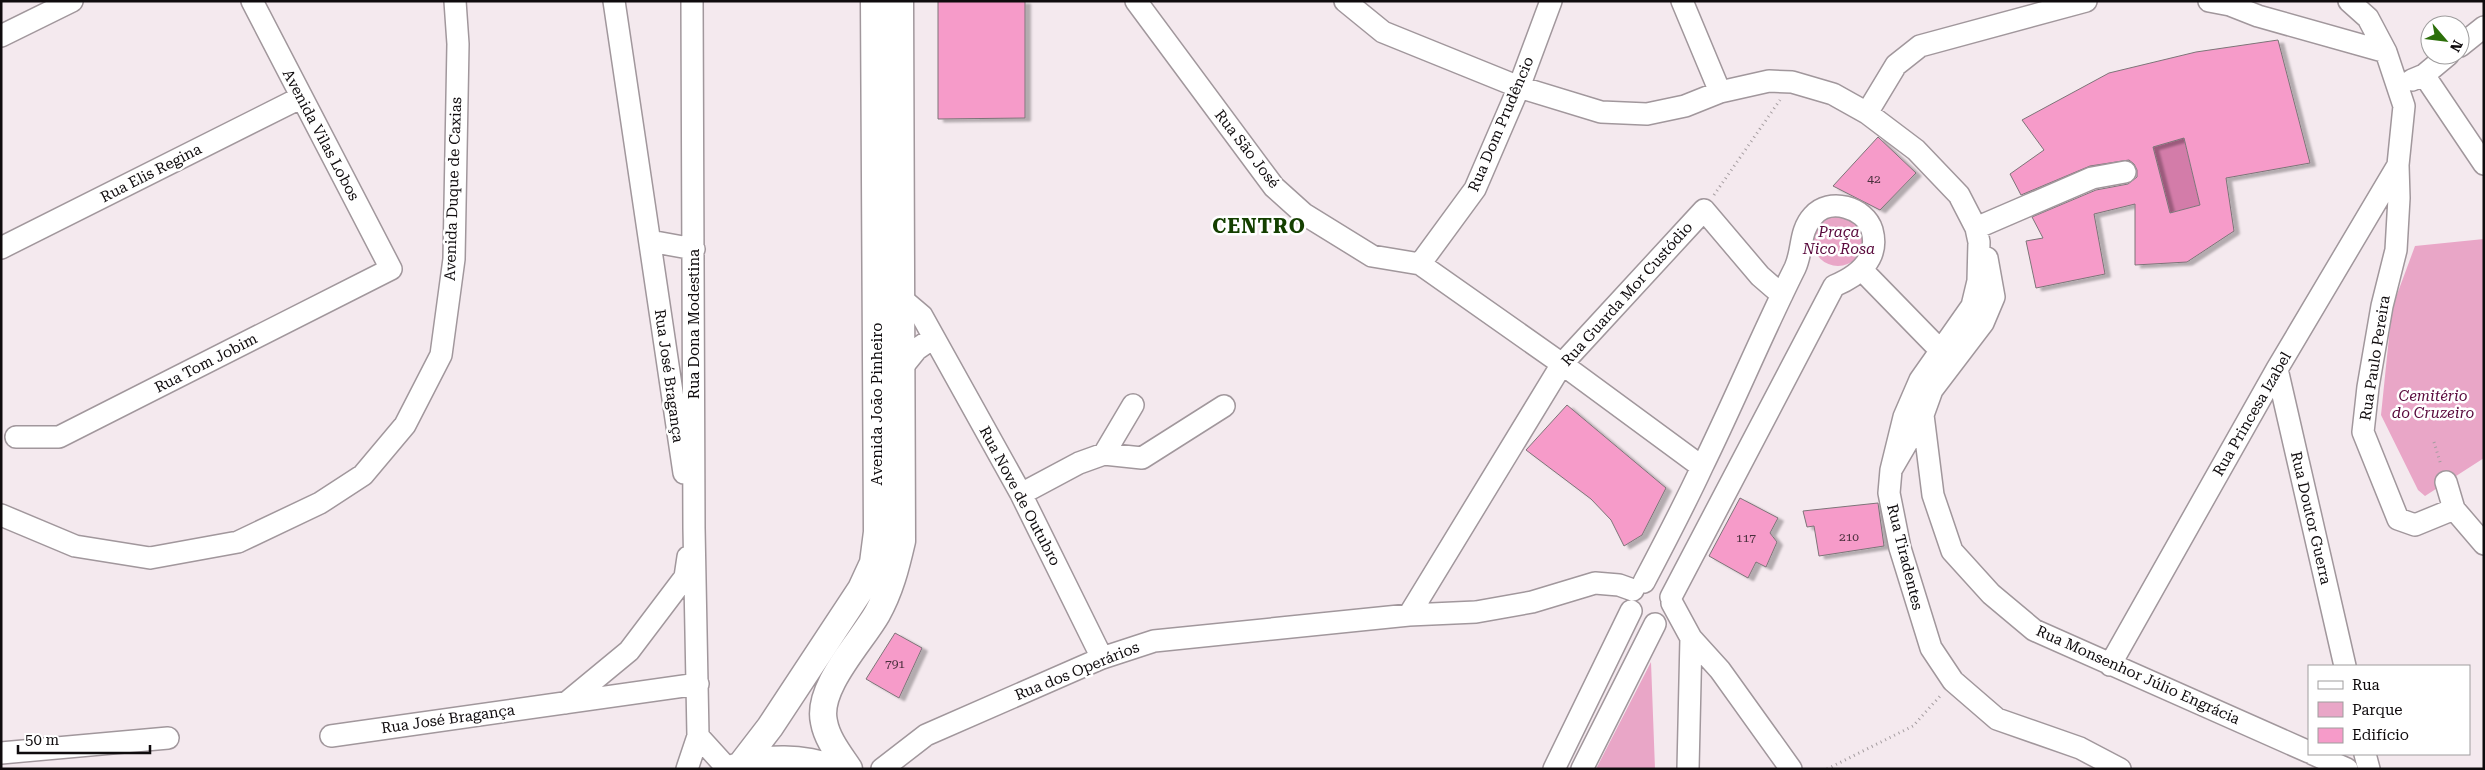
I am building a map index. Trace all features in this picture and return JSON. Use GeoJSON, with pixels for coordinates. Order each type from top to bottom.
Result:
{"type":"FeatureCollection","features":[{"type":"Feature","properties":{"kind":"main road","name":"Avenida João Pinheiro"},"geometry":{"type":"LineString","coordinates":[[733,768],[770,727],[856,597],[872,564],[877,532],[874,1]]}},
{"type":"Feature","properties":{"kind":"main road","name":"Avenida João Pinheiro"},"geometry":{"type":"LineString","coordinates":[[849,769],[832,744],[823,720],[826,691],[877,613],[893,579],[902,541],[900,1]]}},
{"type":"Feature","properties":{"kind":"main road"},"geometry":{"type":"LineString","coordinates":[[733,768],[778,759],[816,762],[836,769]]}},
{"type":"Feature","properties":{"kind":"street"},"geometry":{"type":"LineString","coordinates":[[1,36],[72,1]]}},
{"type":"Feature","properties":{"kind":"street","name":"Avenida Vilas Lobos"},"geometry":{"type":"LineString","coordinates":[[252,1],[300,98],[391,269]]}},
{"type":"Feature","properties":{"kind":"street","name":"Avenida Duque de Caxias"},"geometry":{"type":"LineString","coordinates":[[1,514],[75,546],[150,558],[238,542],[320,503],[363,475],[405,425],[441,355],[454,259],[458,44],[455,1]]}},
{"type":"Feature","properties":{"kind":"street","name":"Rua José Bragança"},"geometry":{"type":"LineString","coordinates":[[566,703],[629,651],[685,577],[694,528],[677,438],[614,1]]}},
{"type":"Feature","properties":{"kind":"street","name":"Rua Dona Modestina"},"geometry":{"type":"LineString","coordinates":[[687,769],[698,736],[694,528],[692,1]]}},
{"type":"Feature","properties":{"kind":"street","name":"Rua São José"},"geometry":{"type":"LineString","coordinates":[[1136,1],[1280,192],[1304,214],[1372,256],[1420,264]]}},
{"type":"Feature","properties":{"kind":"street"},"geometry":{"type":"LineString","coordinates":[[1345,1],[1383,32],[1519,87],[1601,112],[1647,114],[1684,106],[1720,92],[1769,81],[1792,82],[1833,94],[1868,113],[1916,150],[1959,195],[1978,235],[1978,281],[1972,306],[1920,380],[1908,408],[1891,470]]}},
{"type":"Feature","properties":{"kind":"street","name":"Rua Dom Prudêncio"},"geometry":{"type":"LineString","coordinates":[[1420,264],[1475,189],[1519,87],[1551,1]]}},
{"type":"Feature","properties":{"kind":"street"},"geometry":{"type":"LineString","coordinates":[[1682,1],[1720,92]]}},
{"type":"Feature","properties":{"kind":"street"},"geometry":{"type":"LineString","coordinates":[[1868,113],[1896,65],[1920,46],[2086,1]]}},
{"type":"Feature","properties":{"kind":"street"},"geometry":{"type":"LineString","coordinates":[[2209,1],[2230,5],[2258,16],[2386,52]]}},
{"type":"Feature","properties":{"kind":"street"},"geometry":{"type":"LineString","coordinates":[[2349,1],[2363,10]]}},
{"type":"Feature","properties":{"kind":"street","name":"Rua Paulo Pereira"},"geometry":{"type":"LineString","coordinates":[[2363,10],[2386,52],[2399,86],[2404,106],[2398,165],[2399,198],[2396,250],[2380,315],[2368,387],[2363,432],[2398,519],[2415,525],[2454,509]]}},
{"type":"Feature","properties":{"kind":"street"},"geometry":{"type":"LineString","coordinates":[[2470,38],[2484,26]]}},
{"type":"Feature","properties":{"kind":"street"},"geometry":{"type":"LineString","coordinates":[[2399,86],[2424,75],[2436,65]]}},
{"type":"Feature","properties":{"kind":"street"},"geometry":{"type":"LineString","coordinates":[[2424,75],[2484,164]]}},
{"type":"Feature","properties":{"kind":"street","name":"Rua Elis Regina"},"geometry":{"type":"LineString","coordinates":[[1,248],[300,98]]}},
{"type":"Feature","properties":{"kind":"street","name":"Rua Princesa Izabel"},"geometry":{"type":"LineString","coordinates":[[2110,665],[2277,369],[2398,165]]}},
{"type":"Feature","properties":{"kind":"street"},"geometry":{"type":"LineString","coordinates":[[1978,235],[2092,178],[2125,172]]}},
{"type":"Feature","properties":{"kind":"street"},"geometry":{"type":"LineString","coordinates":[[1554,769],[1630,611],[1629,604],[1702,467],[1798,263],[1806,224],[1814,214],[1827,207],[1840,206],[1855,210],[1863,216],[1871,227],[1874,239],[1870,256],[1862,270],[1854,278],[1834,286],[1712,516],[1665,611],[1582,769]]}},
{"type":"Feature","properties":{"kind":"street"},"geometry":{"type":"LineString","coordinates":[[1704,210],[1760,276],[1782,295]]}},
{"type":"Feature","properties":{"kind":"street","name":"Rua Guarda Mor Custódio"},"geometry":{"type":"LineString","coordinates":[[1409,615],[1562,364],[1704,210]]}},
{"type":"Feature","properties":{"kind":"street","name":"Rua Tiradentes"},"geometry":{"type":"LineString","coordinates":[[1978,235],[1989,263],[1994,297],[1983,323],[1932,390],[1923,415],[1891,470],[1889,493],[1900,548],[1931,648],[1953,681],[1997,719],[2080,748],[2120,769]]}},
{"type":"Feature","properties":{"kind":"street"},"geometry":{"type":"LineString","coordinates":[[650,241],[694,249]]}},
{"type":"Feature","properties":{"kind":"street"},"geometry":{"type":"LineString","coordinates":[[1420,264],[1562,364],[1702,467],[1712,516]]}},
{"type":"Feature","properties":{"kind":"street","name":"Rua Tom Jobim"},"geometry":{"type":"LineString","coordinates":[[16,438],[59,437],[391,269]]}},
{"type":"Feature","properties":{"kind":"street"},"geometry":{"type":"LineString","coordinates":[[1862,270],[1941,351]]}},
{"type":"Feature","properties":{"kind":"street","name":"Rua Nove de Outubro"},"geometry":{"type":"LineString","coordinates":[[902,299],[922,316],[1021,494],[1102,658]]}},
{"type":"Feature","properties":{"kind":"street"},"geometry":{"type":"LineString","coordinates":[[900,370],[917,348],[933,338]]}},
{"type":"Feature","properties":{"kind":"street","name":"Rua Doutor Guerra"},"geometry":{"type":"LineString","coordinates":[[2277,369],[2345,665]]}},
{"type":"Feature","properties":{"kind":"street"},"geometry":{"type":"LineString","coordinates":[[1104,454],[1133,406]]}},
{"type":"Feature","properties":{"kind":"street"},"geometry":{"type":"LineString","coordinates":[[1021,494],[1079,463],[1104,454],[1142,458],[1224,406]]}},
{"type":"Feature","properties":{"kind":"street","name":"Rua Monsenhor Júlio Engrácia"},"geometry":{"type":"LineString","coordinates":[[1923,415],[1933,494],[1952,551],[1991,594],[2034,630],[2308,752]]}},
{"type":"Feature","properties":{"kind":"street"},"geometry":{"type":"LineString","coordinates":[[2446,482],[2454,509],[2484,544]]}},
{"type":"Feature","properties":{"kind":"street","name":"Rua dos Operários"},"geometry":{"type":"LineString","coordinates":[[882,769],[926,735],[1102,658],[1154,641],[1409,615],[1476,612],[1532,602],[1595,582],[1639,586]]}},
{"type":"Feature","properties":{"kind":"street"},"geometry":{"type":"LineString","coordinates":[[1639,586],[1658,582],[1668,590],[1665,611]]}},
{"type":"Feature","properties":{"kind":"street"},"geometry":{"type":"LineString","coordinates":[[1630,611],[1640,622],[1665,611]]}},
{"type":"Feature","properties":{"kind":"street"},"geometry":{"type":"LineString","coordinates":[[1665,611],[1720,670],[1791,769]]}},
{"type":"Feature","properties":{"kind":"street"},"geometry":{"type":"LineString","coordinates":[[1688,769],[1691,638]]}},
{"type":"Feature","properties":{"kind":"street"},"geometry":{"type":"LineString","coordinates":[[1690,686],[1703,674],[1711,670],[1720,670]]}},
{"type":"Feature","properties":{"kind":"street","name":"Rua José Bragança"},"geometry":{"type":"LineString","coordinates":[[331,736],[698,684]]}},
{"type":"Feature","properties":{"kind":"street"},"geometry":{"type":"LineString","coordinates":[[698,736],[733,768]]}},
{"type":"Feature","properties":{"kind":"street"},"geometry":{"type":"LineString","coordinates":[[1,753],[168,738]]}},
{"type":"Feature","properties":{"kind":"street"},"geometry":{"type":"LineString","coordinates":[[2315,755],[2346,769]]}},
{"type":"Feature","properties":{"kind":"street"},"geometry":{"type":"LineString","coordinates":[[2365,755],[2369,769]]}},
{"type":"Feature","properties":{"kind":"path","name":"Rua Guarda Mor Custódio"},"geometry":{"type":"LineString","coordinates":[[1704,210],[1792,82]]}},
{"type":"Feature","properties":{"kind":"path"},"geometry":{"type":"LineString","coordinates":[[1827,769],[1914,726],[1953,681]]}},
{"type":"Feature","properties":{"kind":"green space","name":"Praça Nico Rosa"},"geometry":{"type":"Polygon","coordinates":[[[1833,216],[1843,216],[1856,223],[1863,236],[1863,246],[1856,259],[1843,266],[1833,266],[1824,262],[1817,255],[1813,246],[1813,236],[1817,227],[1824,220],[1833,216]]]}},
{"type":"Feature","properties":{"kind":"green space","name":"Cemitério do Cruzeiro"},"geometry":{"type":"Polygon","coordinates":[[[2484,239],[2484,458],[2425,496],[2418,490],[2381,415],[2392,308],[2415,246],[2484,239]]]}},
{"type":"Feature","properties":{"kind":"green space"},"geometry":{"type":"Polygon","coordinates":[[[1651,662],[1655,769],[1596,769],[1651,662]]]}},
{"type":"Feature","properties":{"kind":"shaded area"},"geometry":{"type":"Polygon","coordinates":[[[2184,138],[2200,205],[2170,213],[2153,147],[2184,138]]]}},
{"type":"Feature","properties":{"kind":"building"},"geometry":{"type":"Polygon","coordinates":[[[938,1],[1025,1],[1025,118],[938,119],[938,1]]]}},
{"type":"Feature","properties":{"kind":"building"},"geometry":{"type":"Polygon","coordinates":[[[2278,40],[2310,163],[2226,178],[2234,231],[2187,262],[2135,265],[2135,204],[2094,214],[2105,274],[2036,288],[2026,241],[2043,238],[2032,217],[2096,190],[2128,184],[2137,177],[2137,170],[2129,160],[2090,166],[2021,195],[2010,174],[2044,150],[2022,120],[2109,73],[2196,52],[2278,40]],[[2184,138],[2153,147],[2170,213],[2200,205],[2184,138]]]}},
{"type":"Feature","properties":{"kind":"building"},"geometry":{"type":"Polygon","coordinates":[[[1878,137],[1916,173],[1880,210],[1833,186],[1878,137]]]}},
{"type":"Feature","properties":{"kind":"building"},"geometry":{"type":"Polygon","coordinates":[[[1567,405],[1666,488],[1642,535],[1624,546],[1611,520],[1591,499],[1526,450],[1567,405]]]}},
{"type":"Feature","properties":{"kind":"building"},"geometry":{"type":"Polygon","coordinates":[[[1740,498],[1778,518],[1770,533],[1777,542],[1766,567],[1756,562],[1748,578],[1709,556],[1740,498]]]}},
{"type":"Feature","properties":{"kind":"building"},"geometry":{"type":"Polygon","coordinates":[[[1878,503],[1884,546],[1819,556],[1814,526],[1807,527],[1803,511],[1878,503]]]}},
{"type":"Feature","properties":{"kind":"building"},"geometry":{"type":"Polygon","coordinates":[[[895,633],[922,648],[899,698],[866,679],[895,633]]]}},
{"type":"Feature","properties":{"kind":"district","name":"CENTRO"},"geometry":{"type":"Point","coordinates":[1259,226]}}]}
